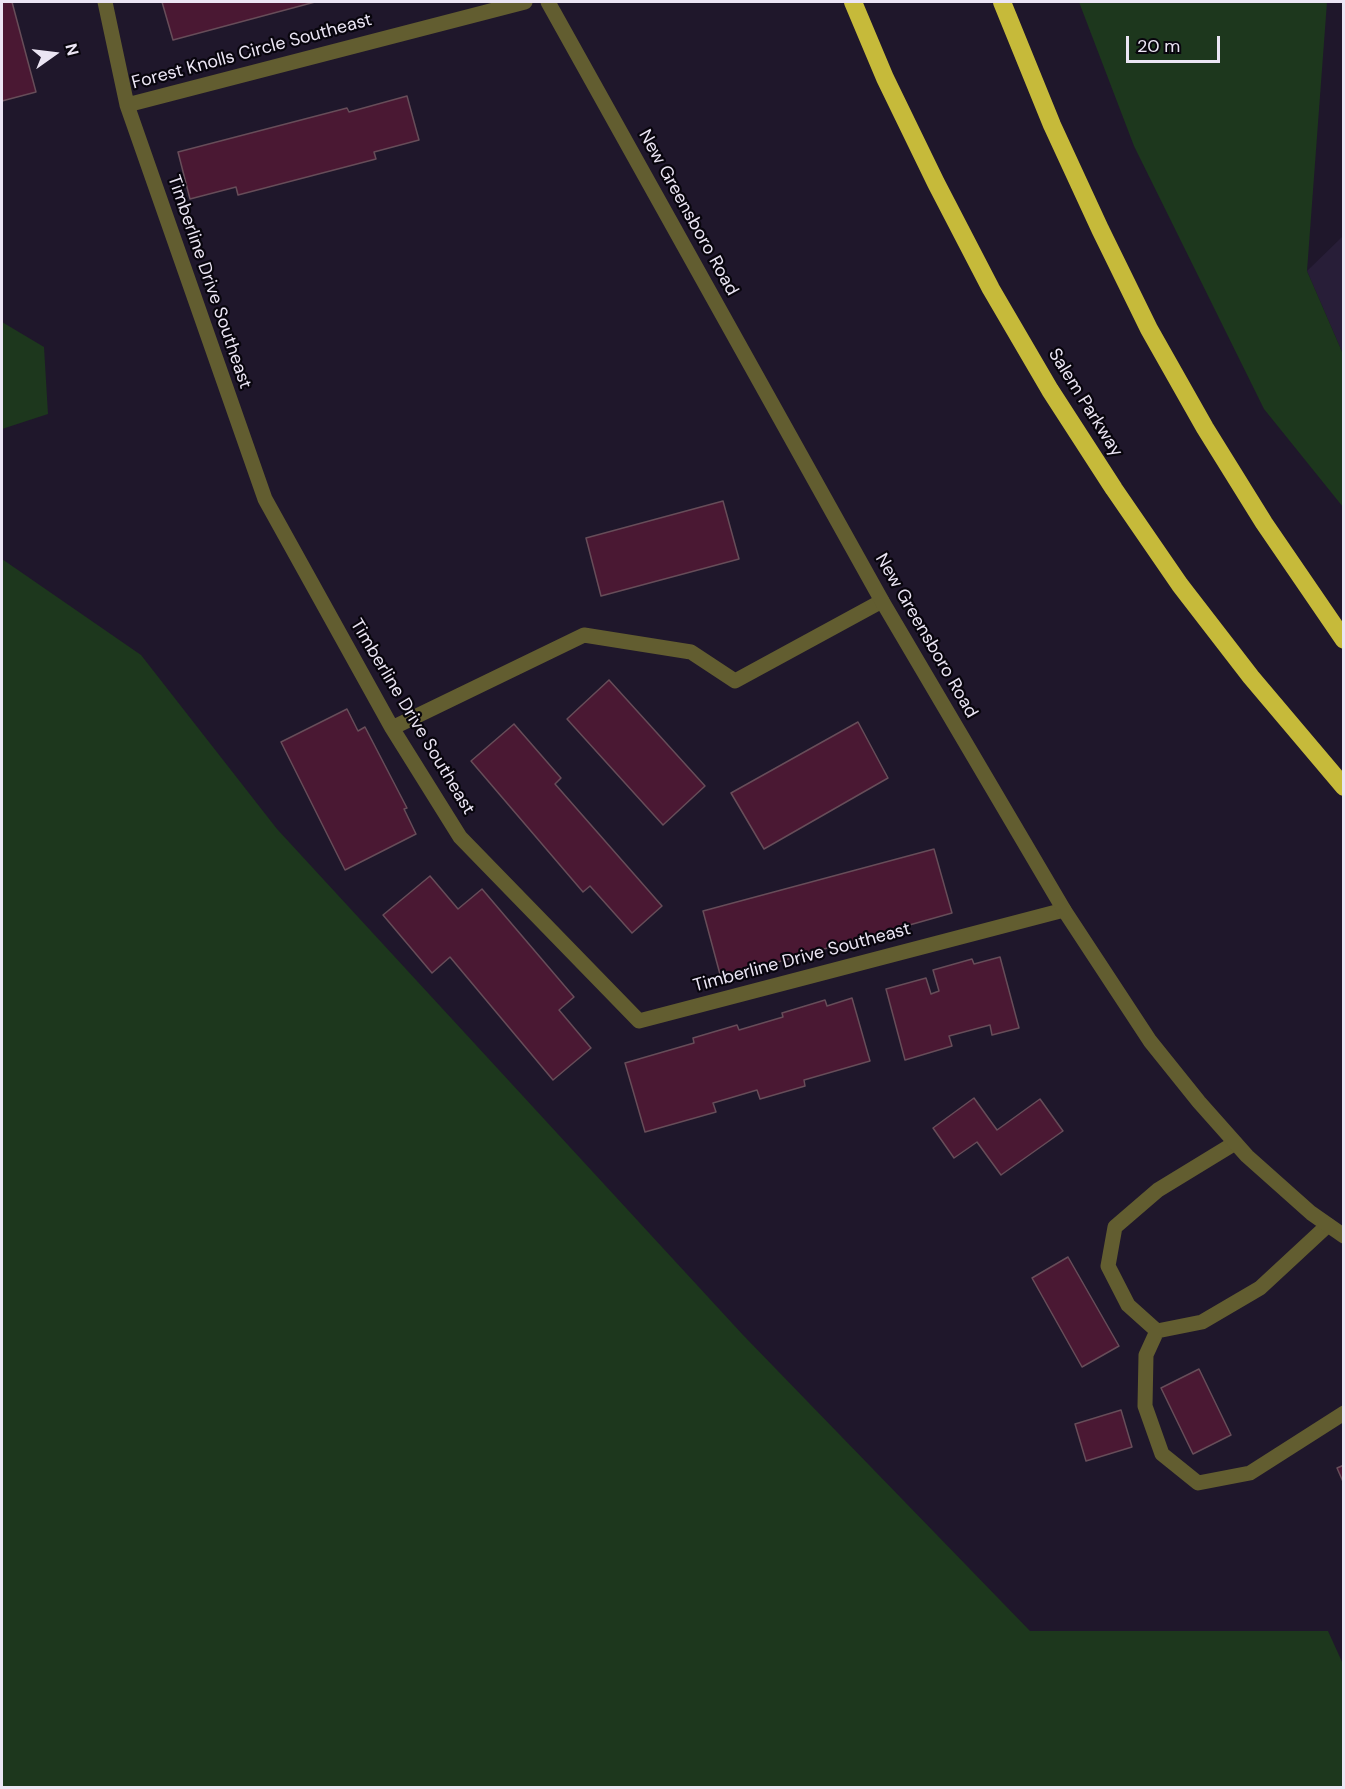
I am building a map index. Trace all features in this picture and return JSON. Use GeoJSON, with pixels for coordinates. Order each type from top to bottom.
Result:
{"type":"FeatureCollection","features":[{"type":"Feature","properties":{"kind":"highway","name":"Salem Parkway"},"geometry":{"type":"LineString","coordinates":[[853,2],[885,78],[942,194],[991,289],[1050,390],[1180,585],[1251,677],[1344,787]]}},
{"type":"Feature","properties":{"kind":"highway"},"geometry":{"type":"LineString","coordinates":[[1002,2],[1052,125],[1149,329],[1205,428],[1264,524],[1344,640]]}},
{"type":"Feature","properties":{"kind":"street","name":"Forest Knolls Circle Southeast"},"geometry":{"type":"LineString","coordinates":[[105,2],[127,105],[525,2]]}},
{"type":"Feature","properties":{"kind":"street","name":"New Greensboro Road"},"geometry":{"type":"LineString","coordinates":[[548,2],[882,601],[1064,910],[1150,1041],[1199,1102],[1247,1156],[1311,1213],[1344,1236]]}},
{"type":"Feature","properties":{"kind":"street","name":"Timberline Drive Southeast"},"geometry":{"type":"LineString","coordinates":[[127,105],[264,499],[392,728],[460,837],[639,1021],[1064,910]]}},
{"type":"Feature","properties":{"kind":"street"},"geometry":{"type":"LineString","coordinates":[[392,728],[584,635],[692,652],[735,681],[882,601]]}},
{"type":"Feature","properties":{"kind":"street"},"geometry":{"type":"LineString","coordinates":[[1157,1331],[1128,1305],[1108,1266],[1115,1227],[1158,1190],[1235,1143]]}},
{"type":"Feature","properties":{"kind":"street"},"geometry":{"type":"LineString","coordinates":[[1157,1331],[1202,1322],[1260,1288],[1328,1225]]}},
{"type":"Feature","properties":{"kind":"street"},"geometry":{"type":"LineString","coordinates":[[1157,1331],[1146,1355],[1145,1406],[1162,1454],[1198,1483],[1250,1473],[1344,1413]]}},
{"type":"Feature","properties":{"kind":"shaded area"},"geometry":{"type":"Polygon","coordinates":[[[1343,236],[1343,354],[1307,271],[1343,236]]]}},
{"type":"Feature","properties":{"kind":"green space"},"geometry":{"type":"Polygon","coordinates":[[[1079,2],[1327,2],[1307,271],[1343,354],[1343,507],[1264,409],[1134,146],[1079,2]]]}},
{"type":"Feature","properties":{"kind":"green space"},"geometry":{"type":"Polygon","coordinates":[[[2,322],[44,347],[48,414],[2,429],[2,322]]]}},
{"type":"Feature","properties":{"kind":"green space"},"geometry":{"type":"Polygon","coordinates":[[[2,559],[141,655],[277,829],[743,1335],[1030,1631],[1328,1631],[1343,1664],[1343,1787],[2,1787],[2,559]]]}},
{"type":"Feature","properties":{"kind":"building"},"geometry":{"type":"Polygon","coordinates":[[[2,2],[12,2],[36,92],[2,101],[2,2]]]}},
{"type":"Feature","properties":{"kind":"building"},"geometry":{"type":"Polygon","coordinates":[[[162,2],[315,2],[173,40],[162,2]]]}},
{"type":"Feature","properties":{"kind":"building"},"geometry":{"type":"Polygon","coordinates":[[[407,96],[419,140],[374,152],[376,159],[238,195],[236,187],[190,199],[178,152],[347,108],[349,112],[407,96]]]}},
{"type":"Feature","properties":{"kind":"building"},"geometry":{"type":"Polygon","coordinates":[[[723,501],[739,559],[601,596],[586,538],[723,501]]]}},
{"type":"Feature","properties":{"kind":"building"},"geometry":{"type":"Polygon","coordinates":[[[609,680],[705,786],[663,825],[567,719],[609,680]]]}},
{"type":"Feature","properties":{"kind":"building"},"geometry":{"type":"Polygon","coordinates":[[[347,709],[358,731],[365,727],[407,808],[404,809],[416,834],[345,870],[281,742],[347,709]]]}},
{"type":"Feature","properties":{"kind":"building"},"geometry":{"type":"Polygon","coordinates":[[[858,722],[888,778],[764,849],[731,793],[858,722]]]}},
{"type":"Feature","properties":{"kind":"building"},"geometry":{"type":"Polygon","coordinates":[[[514,724],[561,778],[555,784],[662,906],[632,933],[590,886],[583,892],[471,761],[514,724]]]}},
{"type":"Feature","properties":{"kind":"building"},"geometry":{"type":"Polygon","coordinates":[[[934,849],[952,913],[721,978],[703,911],[934,849]]]}},
{"type":"Feature","properties":{"kind":"building"},"geometry":{"type":"Polygon","coordinates":[[[430,876],[458,909],[482,889],[574,997],[559,1010],[591,1048],[553,1080],[450,957],[432,973],[383,915],[430,876]]]}},
{"type":"Feature","properties":{"kind":"building"},"geometry":{"type":"Polygon","coordinates":[[[1000,957],[1019,1028],[992,1035],[990,1025],[949,1036],[952,1046],[905,1060],[886,989],[926,978],[931,994],[939,991],[933,970],[972,959],[974,964],[1000,957]]]}},
{"type":"Feature","properties":{"kind":"building"},"geometry":{"type":"Polygon","coordinates":[[[852,998],[870,1061],[804,1080],[805,1086],[760,1099],[757,1090],[713,1103],[716,1112],[645,1132],[625,1063],[694,1043],[693,1038],[737,1025],[739,1030],[783,1017],[782,1013],[825,1000],[827,1006],[852,998]]]}},
{"type":"Feature","properties":{"kind":"building"},"geometry":{"type":"Polygon","coordinates":[[[974,1098],[997,1130],[1040,1099],[1063,1131],[1001,1175],[977,1142],[954,1158],[933,1128],[974,1098]]]}},
{"type":"Feature","properties":{"kind":"building"},"geometry":{"type":"Polygon","coordinates":[[[1068,1257],[1119,1346],[1082,1367],[1032,1278],[1068,1257]]]}},
{"type":"Feature","properties":{"kind":"building"},"geometry":{"type":"Polygon","coordinates":[[[1199,1369],[1231,1435],[1193,1454],[1161,1388],[1199,1369]]]}},
{"type":"Feature","properties":{"kind":"building"},"geometry":{"type":"Polygon","coordinates":[[[1121,1410],[1132,1447],[1086,1461],[1075,1424],[1121,1410]]]}},
{"type":"Feature","properties":{"kind":"building"},"geometry":{"type":"Polygon","coordinates":[[[1344,1465],[1344,1484],[1337,1468],[1344,1465]]]}}]}
